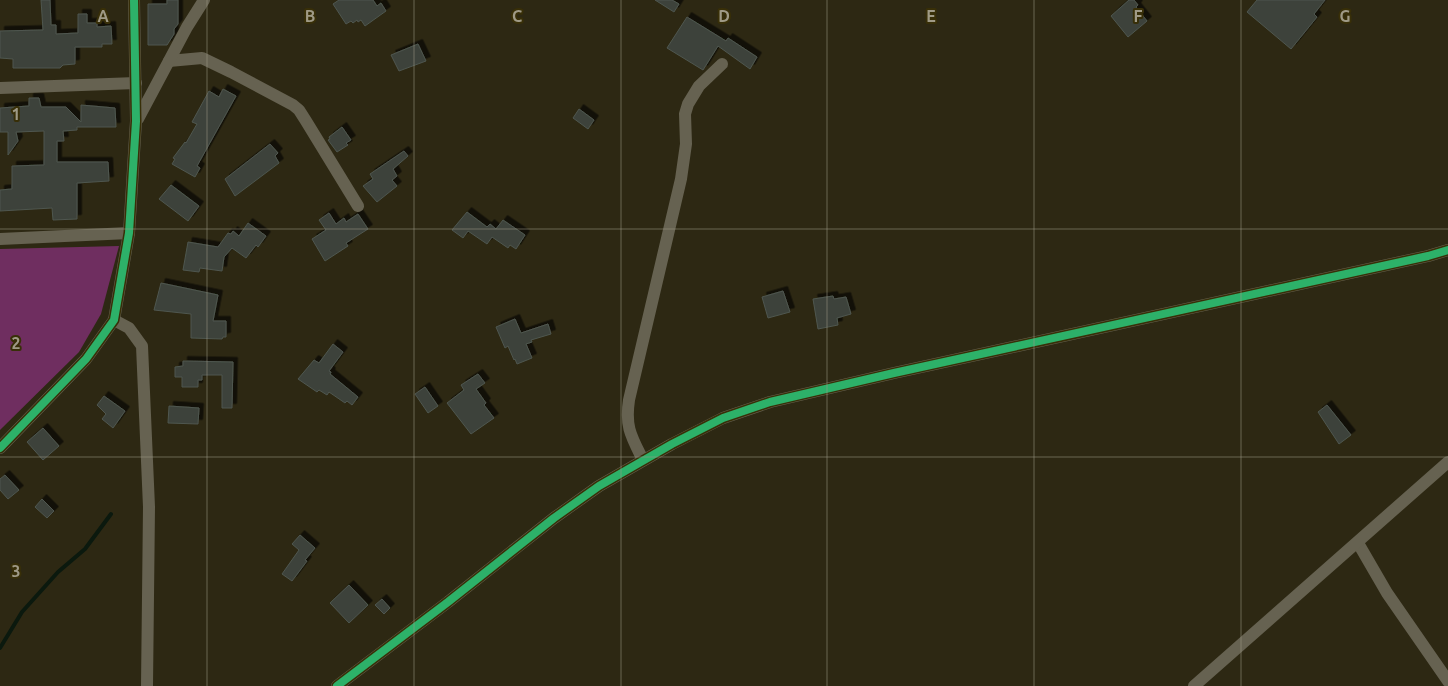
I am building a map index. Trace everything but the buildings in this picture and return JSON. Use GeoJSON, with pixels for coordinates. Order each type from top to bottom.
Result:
{"type":"FeatureCollection","features":[{"type":"Feature","properties":{"kind":"street"},"geometry":{"type":"LineString","coordinates":[[0,448],[86,359],[114,320],[130,233],[136,121],[134,0]]}},
{"type":"Feature","properties":{"kind":"street"},"geometry":{"type":"LineString","coordinates":[[136,121],[187,27],[204,0]]}},
{"type":"Feature","properties":{"kind":"street"},"geometry":{"type":"LineString","coordinates":[[169,60],[202,58],[293,105],[299,110],[358,206]]}},
{"type":"Feature","properties":{"kind":"street"},"geometry":{"type":"LineString","coordinates":[[643,460],[628,430],[627,414],[681,179],[686,144],[686,114],[688,104],[699,86],[722,64]]}},
{"type":"Feature","properties":{"kind":"street"},"geometry":{"type":"LineString","coordinates":[[0,88],[136,83]]}},
{"type":"Feature","properties":{"kind":"street"},"geometry":{"type":"LineString","coordinates":[[0,239],[130,233]]}},
{"type":"Feature","properties":{"kind":"street"},"geometry":{"type":"LineString","coordinates":[[337,686],[448,602],[554,518],[599,486],[643,460],[723,418],[770,402],[894,372],[1428,256],[1448,250]]}},
{"type":"Feature","properties":{"kind":"street"},"geometry":{"type":"LineString","coordinates":[[114,320],[129,328],[142,346],[149,507],[147,686]]}},
{"type":"Feature","properties":{"kind":"street"},"geometry":{"type":"LineString","coordinates":[[1194,686],[1448,462]]}},
{"type":"Feature","properties":{"kind":"street"},"geometry":{"type":"LineString","coordinates":[[1358,543],[1387,593],[1448,681]]}},
{"type":"Feature","properties":{"kind":"shaded area"},"geometry":{"type":"Polygon","coordinates":[[[119,246],[101,314],[79,352],[0,430],[0,249],[119,246]]]}},
{"type":"Feature","properties":{"kind":"waterway"},"geometry":{"type":"LineString","coordinates":[[0,648],[22,612],[58,572],[85,549],[111,514]]}},
{"type":"Feature","properties":{"kind":"cycle path"},"geometry":{"type":"LineString","coordinates":[[0,448],[86,359],[114,320],[129,233],[136,121],[134,0]]}},
{"type":"Feature","properties":{"kind":"cycle path"},"geometry":{"type":"LineString","coordinates":[[337,686],[448,602],[554,518],[599,486],[672,444],[723,418],[770,402],[894,373],[1428,256],[1448,250]]}}]}
